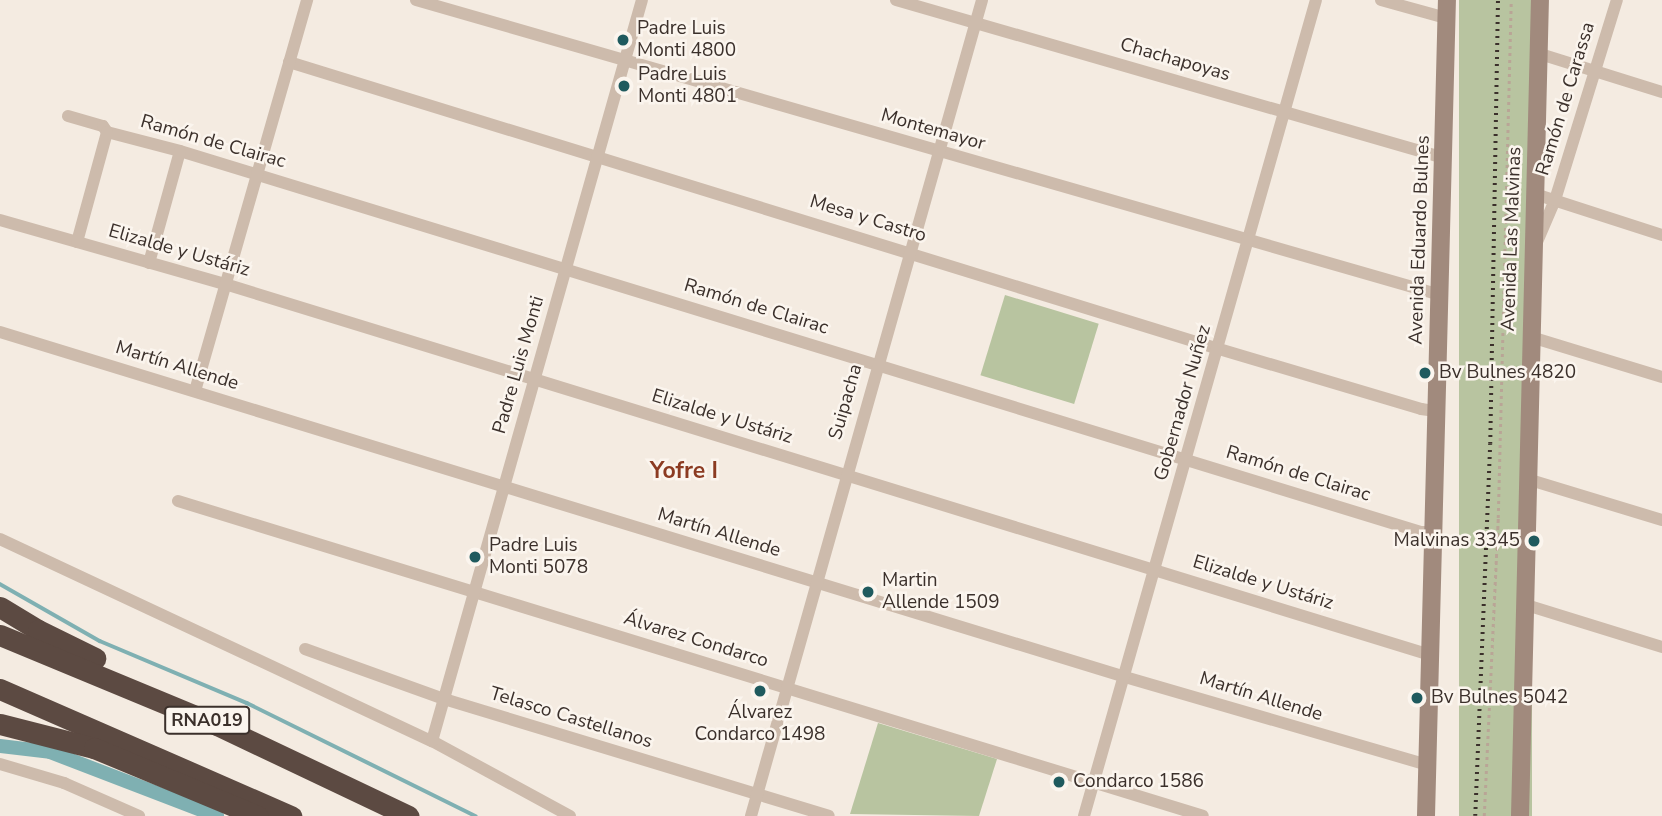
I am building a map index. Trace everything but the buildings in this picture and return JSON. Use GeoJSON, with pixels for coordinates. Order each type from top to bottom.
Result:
{"type":"FeatureCollection","features":[{"type":"Feature","properties":{"kind":"highway"},"geometry":{"type":"LineString","coordinates":[[0,607],[59,641],[257,728],[381,802]]}},
{"type":"Feature","properties":{"kind":"highway","name":"RNA019"},"geometry":{"type":"LineString","coordinates":[[0,635],[185,710],[408,816]]}},
{"type":"Feature","properties":{"kind":"highway","name":"RNA019"},"geometry":{"type":"LineString","coordinates":[[0,689],[291,816]]}},
{"type":"Feature","properties":{"kind":"highway"},"geometry":{"type":"LineString","coordinates":[[0,724],[94,748],[257,816]]}},
{"type":"Feature","properties":{"kind":"main road","name":"Avenida Las Malvinas"},"geometry":{"type":"LineString","coordinates":[[1520,816],[1523,604],[1540,0]]}},
{"type":"Feature","properties":{"kind":"main road","name":"Avenida Eduardo Bulnes"},"geometry":{"type":"LineString","coordinates":[[1426,816],[1446,9]]}},
{"type":"Feature","properties":{"kind":"street"},"geometry":{"type":"LineString","coordinates":[[195,391],[307,0]]}},
{"type":"Feature","properties":{"kind":"street","name":"Montemayor"},"geometry":{"type":"LineString","coordinates":[[416,0],[1440,295]]}},
{"type":"Feature","properties":{"kind":"street","name":"Padre Luis Monti"},"geometry":{"type":"LineString","coordinates":[[432,741],[642,0]]}},
{"type":"Feature","properties":{"kind":"street","name":"Chachapoyas"},"geometry":{"type":"LineString","coordinates":[[896,0],[1444,158]]}},
{"type":"Feature","properties":{"kind":"street","name":"Suipacha"},"geometry":{"type":"LineString","coordinates":[[751,816],[785,688],[982,0]]}},
{"type":"Feature","properties":{"kind":"street","name":"Gobernador Nuñez"},"geometry":{"type":"LineString","coordinates":[[1084,816],[1219,349],[1316,0]]}},
{"type":"Feature","properties":{"kind":"street"},"geometry":{"type":"LineString","coordinates":[[1381,0],[1446,9]]}},
{"type":"Feature","properties":{"kind":"street","name":"Ramón de Carassa"},"geometry":{"type":"LineString","coordinates":[[1535,247],[1555,201],[1617,0]]}},
{"type":"Feature","properties":{"kind":"street"},"geometry":{"type":"LineString","coordinates":[[1537,53],[1662,92]]}},
{"type":"Feature","properties":{"kind":"street","name":"Mesa y Castro"},"geometry":{"type":"LineString","coordinates":[[289,62],[1219,349],[1421,409],[1436,411]]}},
{"type":"Feature","properties":{"kind":"street","name":"Ramón de Clairac"},"geometry":{"type":"LineString","coordinates":[[68,116],[103,126],[107,132],[256,174],[1421,532],[1434,532]]}},
{"type":"Feature","properties":{"kind":"street"},"geometry":{"type":"LineString","coordinates":[[77,242],[107,132]]}},
{"type":"Feature","properties":{"kind":"street"},"geometry":{"type":"LineString","coordinates":[[149,263],[180,151]]}},
{"type":"Feature","properties":{"kind":"street"},"geometry":{"type":"LineString","coordinates":[[1535,194],[1662,234]]}},
{"type":"Feature","properties":{"kind":"street","name":"Elizalde y Ustáriz"},"geometry":{"type":"LineString","coordinates":[[0,220],[225,284],[1430,655]]}},
{"type":"Feature","properties":{"kind":"street","name":"Martín Allende"},"geometry":{"type":"LineString","coordinates":[[0,332],[1125,677],[1428,765]]}},
{"type":"Feature","properties":{"kind":"street"},"geometry":{"type":"LineString","coordinates":[[1531,337],[1662,377]]}},
{"type":"Feature","properties":{"kind":"street"},"geometry":{"type":"LineString","coordinates":[[1527,479],[1662,520]]}},
{"type":"Feature","properties":{"kind":"street","name":"Álvarez Condarco"},"geometry":{"type":"LineString","coordinates":[[177,501],[1203,816]]}},
{"type":"Feature","properties":{"kind":"street"},"geometry":{"type":"LineString","coordinates":[[0,539],[432,741],[570,816]]}},
{"type":"Feature","properties":{"kind":"street"},"geometry":{"type":"LineString","coordinates":[[1523,604],[1662,647]]}},
{"type":"Feature","properties":{"kind":"street","name":"Telasco Castellanos"},"geometry":{"type":"LineString","coordinates":[[305,649],[444,699],[829,816]]}},
{"type":"Feature","properties":{"kind":"street"},"geometry":{"type":"LineString","coordinates":[[0,764],[64,783],[139,816]]}},
{"type":"Feature","properties":{"kind":"path"},"geometry":{"type":"LineString","coordinates":[[1484,816],[1498,518],[1511,0]]}},
{"type":"Feature","properties":{"kind":"green space"},"geometry":{"type":"Polygon","coordinates":[[[1459,0],[1532,0],[1532,816],[1459,816],[1459,0]]]}},
{"type":"Feature","properties":{"kind":"green space"},"geometry":{"type":"Polygon","coordinates":[[[1005,295],[1099,324],[1074,404],[980,375],[1005,295]]]}},
{"type":"Feature","properties":{"kind":"green space"},"geometry":{"type":"Polygon","coordinates":[[[878,723],[997,759],[979,816],[850,814],[878,723]]]}},
{"type":"Feature","properties":{"kind":"waterway"},"geometry":{"type":"LineString","coordinates":[[0,584],[100,641],[247,703],[476,816]]}},
{"type":"Feature","properties":{"kind":"waterway"},"geometry":{"type":"LineString","coordinates":[[0,746],[50,752],[217,816]]}},
{"type":"Feature","properties":{"kind":"railway"},"geometry":{"type":"LineString","coordinates":[[1475,816],[1490,444],[1498,0]]}},
{"type":"Feature","properties":{"kind":"place","name":"Padre Luis Monti 4800"},"geometry":{"type":"Point","coordinates":[623,40]}},
{"type":"Feature","properties":{"kind":"place","name":"Padre Luis Monti 4801"},"geometry":{"type":"Point","coordinates":[624,86]}},
{"type":"Feature","properties":{"kind":"place","name":"Bv Bulnes 4820"},"geometry":{"type":"Point","coordinates":[1425,373]}},
{"type":"Feature","properties":{"kind":"place","name":"Malvinas 3345"},"geometry":{"type":"Point","coordinates":[1534,541]}},
{"type":"Feature","properties":{"kind":"place","name":"Padre Luis Monti 5078"},"geometry":{"type":"Point","coordinates":[475,557]}},
{"type":"Feature","properties":{"kind":"place","name":"Martin Allende 1509"},"geometry":{"type":"Point","coordinates":[868,592]}},
{"type":"Feature","properties":{"kind":"place","name":"Álvarez Condarco 1498"},"geometry":{"type":"Point","coordinates":[760,691]}},
{"type":"Feature","properties":{"kind":"place","name":"Bv Bulnes 5042"},"geometry":{"type":"Point","coordinates":[1417,698]}},
{"type":"Feature","properties":{"kind":"place","name":"Condarco 1586"},"geometry":{"type":"Point","coordinates":[1059,782]}},
{"type":"Feature","properties":{"kind":"district","name":"Yofre I"},"geometry":{"type":"Point","coordinates":[684,471]}}]}
